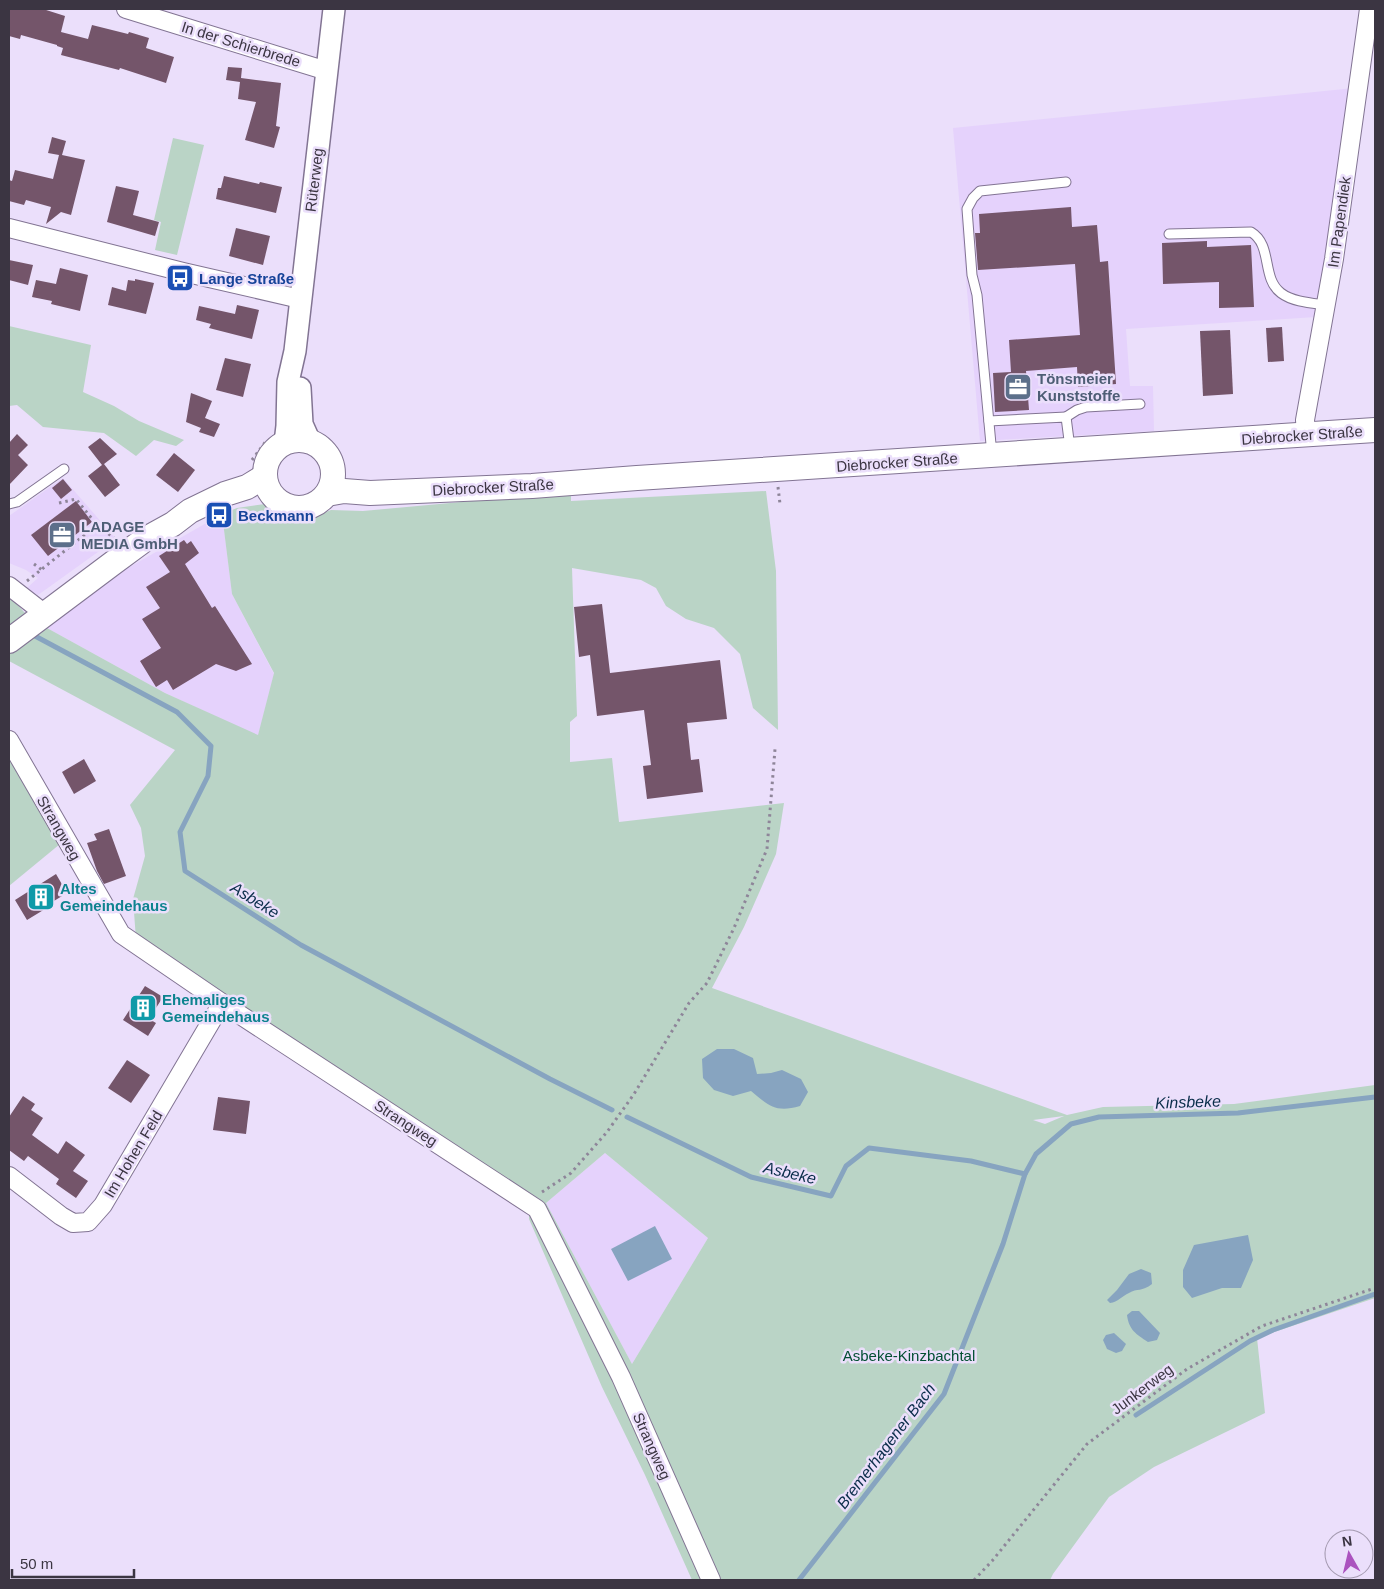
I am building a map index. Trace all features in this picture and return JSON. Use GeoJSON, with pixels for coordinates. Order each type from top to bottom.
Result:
{"type":"FeatureCollection","features":[{"type":"Feature","properties":{"kind":"main road","name":"Diebrocker Straße"},"geometry":{"type":"LineString","coordinates":[[327,494],[344,491],[370,493],[532,486],[1375,430]]}},
{"type":"Feature","properties":{"kind":"main road"},"geometry":{"type":"LineString","coordinates":[[297,440],[310,442],[321,448],[329,458],[333,470],[332,483],[327,494],[317,503],[306,508],[293,508],[281,503],[269,485],[267,463],[274,452],[285,443],[297,440]]}},
{"type":"Feature","properties":{"kind":"main road","name":"Diebrocker Straße"},"geometry":{"type":"LineString","coordinates":[[333,470],[349,477],[420,490]]}},
{"type":"Feature","properties":{"kind":"main road"},"geometry":{"type":"LineString","coordinates":[[9,641],[144,540],[173,524],[190,510],[225,494],[247,487],[269,485]]}},
{"type":"Feature","properties":{"kind":"street","name":"In der Schierbrede"},"geometry":{"type":"LineString","coordinates":[[126,9],[327,71]]}},
{"type":"Feature","properties":{"kind":"street","name":"Rüterweg"},"geometry":{"type":"LineString","coordinates":[[285,443],[288,382],[294,351],[334,9]]}},
{"type":"Feature","properties":{"kind":"street","name":"Im Papendiek"},"geometry":{"type":"LineString","coordinates":[[1306,435],[1305,420],[1326,305],[1369,9]]}},
{"type":"Feature","properties":{"kind":"street"},"geometry":{"type":"LineString","coordinates":[[9,228],[300,300]]}},
{"type":"Feature","properties":{"kind":"street","name":"Rüterweg"},"geometry":{"type":"LineString","coordinates":[[294,351],[299,382],[302,424],[310,442]]}},
{"type":"Feature","properties":{"kind":"street"},"geometry":{"type":"LineString","coordinates":[[12,588],[45,614]]}},
{"type":"Feature","properties":{"kind":"street","name":"Strangweg"},"geometry":{"type":"LineString","coordinates":[[9,740],[94,891],[121,934],[222,1003],[537,1209],[621,1377],[711,1580]]}},
{"type":"Feature","properties":{"kind":"street","name":"Im Hohen Feld"},"geometry":{"type":"LineString","coordinates":[[9,1176],[61,1216],[74,1223],[88,1222],[103,1205],[222,1003]]}},
{"type":"Feature","properties":{"kind":"lane"},"geometry":{"type":"LineString","coordinates":[[992,456],[977,295],[972,275],[967,209],[973,198],[980,191],[1066,182]]}},
{"type":"Feature","properties":{"kind":"lane"},"geometry":{"type":"LineString","coordinates":[[1169,234],[1251,232],[1259,236],[1264,247],[1268,272],[1274,286],[1282,294],[1298,300],[1326,305]]}},
{"type":"Feature","properties":{"kind":"lane"},"geometry":{"type":"LineString","coordinates":[[989,421],[1066,416],[1086,407],[1140,404]]}},
{"type":"Feature","properties":{"kind":"lane"},"geometry":{"type":"LineString","coordinates":[[1066,416],[1070,450]]}},
{"type":"Feature","properties":{"kind":"lane"},"geometry":{"type":"LineString","coordinates":[[9,504],[17,502],[64,469]]}},
{"type":"Feature","properties":{"kind":"path"},"geometry":{"type":"LineString","coordinates":[[59,503],[76,499],[97,525],[116,540]]}},
{"type":"Feature","properties":{"kind":"path"},"geometry":{"type":"LineString","coordinates":[[12,588],[42,570],[97,525]]}},
{"type":"Feature","properties":{"kind":"path"},"geometry":{"type":"LineString","coordinates":[[34,564],[42,570]]}},
{"type":"Feature","properties":{"kind":"path"},"geometry":{"type":"LineString","coordinates":[[527,1202],[571,1173],[607,1132],[634,1094],[689,1002],[707,983],[734,928],[767,849],[775,749]]}},
{"type":"Feature","properties":{"kind":"path","name":"Junkerweg"},"geometry":{"type":"LineString","coordinates":[[974,1580],[998,1554],[1087,1444],[1187,1369],[1262,1326],[1375,1288]]}},
{"type":"Feature","properties":{"kind":"shaded area"},"geometry":{"type":"Polygon","coordinates":[[[1354,88],[1316,317],[1126,329],[1130,386],[1153,386],[1154,431],[980,441],[953,128],[1354,88]]]}},
{"type":"Feature","properties":{"kind":"shaded area"},"geometry":{"type":"Polygon","coordinates":[[[63,478],[116,539],[38,595],[27,588],[38,578],[26,570],[9,563],[9,516],[63,478]]]}},
{"type":"Feature","properties":{"kind":"shaded area"},"geometry":{"type":"Polygon","coordinates":[[[222,514],[232,594],[274,674],[258,736],[165,693],[47,628],[128,568],[222,514]]]}},
{"type":"Feature","properties":{"kind":"shaded area"},"geometry":{"type":"Polygon","coordinates":[[[605,1153],[708,1238],[632,1364],[546,1203],[605,1153]]]}},
{"type":"Feature","properties":{"kind":"green space"},"geometry":{"type":"Polygon","coordinates":[[[173,138],[204,145],[177,255],[155,250],[161,222],[154,220],[173,138]]]}},
{"type":"Feature","properties":{"kind":"green space"},"geometry":{"type":"Polygon","coordinates":[[[9,326],[91,345],[83,392],[114,406],[139,421],[184,440],[176,446],[154,440],[136,456],[104,433],[43,427],[17,405],[9,406],[9,326]]]}},
{"type":"Feature","properties":{"kind":"green space","name":"Asbeke-Kinzbachtal"},"geometry":{"type":"Polygon","coordinates":[[[766,491],[776,571],[778,730],[753,708],[740,654],[714,628],[686,619],[666,606],[656,588],[641,580],[572,568],[577,716],[570,722],[570,762],[612,758],[619,822],[784,803],[776,854],[744,927],[712,988],[1067,1115],[1103,1107],[1234,1104],[1375,1085],[1375,1298],[1257,1338],[1265,1413],[1154,1467],[1109,1497],[1050,1580],[692,1580],[645,1475],[602,1387],[529,1219],[529,1208],[136,939],[133,899],[145,856],[141,828],[130,805],[175,750],[9,661],[9,595],[24,612],[47,628],[165,693],[258,735],[274,673],[232,594],[222,514],[237,508],[265,504],[288,517],[315,516],[331,510],[363,511],[571,492],[571,501],[766,491]],[[1064,1116],[1033,1120],[1045,1124],[1064,1116]],[[605,1153],[546,1203],[632,1364],[708,1238],[605,1153]]]}},
{"type":"Feature","properties":{"kind":"green space"},"geometry":{"type":"Polygon","coordinates":[[[9,755],[60,844],[9,886],[9,755]]]}},
{"type":"Feature","properties":{"kind":"water"},"geometry":{"type":"Polygon","coordinates":[[[717,1049],[734,1049],[753,1058],[757,1074],[782,1070],[801,1079],[808,1092],[800,1106],[785,1109],[773,1107],[751,1091],[733,1096],[714,1090],[703,1078],[702,1059],[717,1049]]]}},
{"type":"Feature","properties":{"kind":"water"},"geometry":{"type":"Polygon","coordinates":[[[655,1226],[672,1259],[628,1281],[611,1249],[655,1226]]]}},
{"type":"Feature","properties":{"kind":"water"},"geometry":{"type":"Polygon","coordinates":[[[1248,1235],[1253,1260],[1241,1288],[1222,1288],[1192,1298],[1183,1287],[1183,1270],[1194,1245],[1248,1235]]]}},
{"type":"Feature","properties":{"kind":"water"},"geometry":{"type":"Polygon","coordinates":[[[1141,1269],[1151,1273],[1152,1284],[1110,1303],[1107,1300],[1129,1274],[1141,1269]]]}},
{"type":"Feature","properties":{"kind":"water"},"geometry":{"type":"Polygon","coordinates":[[[1132,1311],[1139,1311],[1160,1333],[1157,1340],[1148,1342],[1134,1331],[1129,1324],[1127,1315],[1132,1311]]]}},
{"type":"Feature","properties":{"kind":"water"},"geometry":{"type":"Polygon","coordinates":[[[1114,1333],[1126,1344],[1122,1351],[1116,1353],[1107,1349],[1103,1340],[1106,1335],[1114,1333]]]}},
{"type":"Feature","properties":{"kind":"building"},"geometry":{"type":"Polygon","coordinates":[[[9,9],[43,9],[65,16],[61,32],[88,39],[92,25],[149,38],[146,48],[174,57],[166,83],[120,68],[119,70],[61,55],[63,48],[57,45],[21,35],[20,39],[9,36],[9,9]]]}},
{"type":"Feature","properties":{"kind":"building"},"geometry":{"type":"Polygon","coordinates":[[[228,67],[242,68],[241,78],[281,83],[276,126],[280,127],[274,148],[245,140],[256,102],[238,99],[240,82],[226,80],[228,67]]]}},
{"type":"Feature","properties":{"kind":"building"},"geometry":{"type":"Polygon","coordinates":[[[52,137],[66,141],[62,155],[85,160],[71,215],[61,212],[46,224],[51,207],[26,200],[24,205],[9,201],[9,180],[12,181],[15,170],[53,179],[59,155],[48,153],[52,137]]]}},
{"type":"Feature","properties":{"kind":"building"},"geometry":{"type":"Polygon","coordinates":[[[224,176],[282,187],[276,213],[216,199],[218,188],[221,188],[224,176]]]}},
{"type":"Feature","properties":{"kind":"building"},"geometry":{"type":"Polygon","coordinates":[[[116,186],[139,191],[133,215],[159,222],[155,236],[107,222],[116,186]]]}},
{"type":"Feature","properties":{"kind":"building"},"geometry":{"type":"Polygon","coordinates":[[[1071,207],[1072,227],[1097,225],[1100,262],[1108,261],[1116,384],[1078,387],[1077,367],[1026,371],[1029,410],[995,412],[993,373],[1011,372],[1009,340],[1080,335],[1075,264],[978,270],[975,233],[980,233],[979,214],[1071,207]]]}},
{"type":"Feature","properties":{"kind":"building"},"geometry":{"type":"Polygon","coordinates":[[[236,228],[270,236],[263,265],[229,256],[236,228]]]}},
{"type":"Feature","properties":{"kind":"building"},"geometry":{"type":"Polygon","coordinates":[[[1207,241],[1207,247],[1251,245],[1254,307],[1219,308],[1219,282],[1163,284],[1162,243],[1207,241]]]}},
{"type":"Feature","properties":{"kind":"building"},"geometry":{"type":"Polygon","coordinates":[[[9,260],[33,265],[28,285],[9,280],[9,260]]]}},
{"type":"Feature","properties":{"kind":"building"},"geometry":{"type":"Polygon","coordinates":[[[60,268],[88,275],[80,311],[51,304],[52,301],[32,297],[36,280],[56,284],[60,268]]]}},
{"type":"Feature","properties":{"kind":"building"},"geometry":{"type":"Polygon","coordinates":[[[135,279],[154,283],[146,314],[108,305],[112,287],[126,291],[128,280],[135,281],[135,279]]]}},
{"type":"Feature","properties":{"kind":"building"},"geometry":{"type":"Polygon","coordinates":[[[237,305],[259,310],[252,339],[209,328],[211,324],[196,320],[199,306],[235,314],[237,305]]]}},
{"type":"Feature","properties":{"kind":"building"},"geometry":{"type":"Polygon","coordinates":[[[1282,327],[1284,361],[1268,362],[1266,328],[1282,327]]]}},
{"type":"Feature","properties":{"kind":"building"},"geometry":{"type":"Polygon","coordinates":[[[1230,330],[1233,394],[1203,396],[1200,331],[1230,330]]]}},
{"type":"Feature","properties":{"kind":"building"},"geometry":{"type":"Polygon","coordinates":[[[225,358],[251,364],[243,397],[216,390],[225,358]]]}},
{"type":"Feature","properties":{"kind":"building"},"geometry":{"type":"Polygon","coordinates":[[[191,393],[212,401],[205,418],[220,424],[214,437],[199,432],[201,428],[186,422],[191,393]]]}},
{"type":"Feature","properties":{"kind":"building"},"geometry":{"type":"Polygon","coordinates":[[[17,434],[28,445],[18,455],[28,465],[9,485],[9,443],[17,434]]]}},
{"type":"Feature","properties":{"kind":"building"},"geometry":{"type":"Polygon","coordinates":[[[100,438],[117,454],[104,464],[120,485],[105,497],[88,476],[102,465],[88,447],[100,438]]]}},
{"type":"Feature","properties":{"kind":"building"},"geometry":{"type":"Polygon","coordinates":[[[174,453],[195,470],[178,492],[156,475],[174,453]]]}},
{"type":"Feature","properties":{"kind":"building"},"geometry":{"type":"Polygon","coordinates":[[[63,479],[72,490],[61,499],[52,488],[63,479]]]}},
{"type":"Feature","properties":{"kind":"building"},"geometry":{"type":"Polygon","coordinates":[[[76,501],[92,522],[48,556],[31,535],[76,501]]]}},
{"type":"Feature","properties":{"kind":"building"},"geometry":{"type":"Polygon","coordinates":[[[184,540],[187,544],[191,541],[199,553],[185,564],[212,608],[215,606],[252,664],[236,671],[216,664],[173,690],[167,680],[156,687],[140,661],[161,648],[142,619],[160,608],[146,587],[170,572],[159,556],[184,540]]]}},
{"type":"Feature","properties":{"kind":"building"},"geometry":{"type":"Polygon","coordinates":[[[602,604],[610,673],[720,660],[727,719],[687,723],[691,760],[699,759],[703,792],[647,799],[643,766],[651,765],[644,710],[597,716],[590,655],[579,657],[574,607],[602,604]]]}},
{"type":"Feature","properties":{"kind":"building"},"geometry":{"type":"Polygon","coordinates":[[[84,759],[96,781],[74,794],[62,772],[84,759]]]}},
{"type":"Feature","properties":{"kind":"building"},"geometry":{"type":"Polygon","coordinates":[[[109,829],[126,876],[104,884],[87,843],[97,840],[94,834],[109,829]]]}},
{"type":"Feature","properties":{"kind":"building","name":"Altes Gemeindehaus"},"geometry":{"type":"Polygon","coordinates":[[[56,874],[67,893],[27,920],[15,900],[56,874]]]}},
{"type":"Feature","properties":{"kind":"building","name":"Ehemaliges Gemeindehaus"},"geometry":{"type":"Polygon","coordinates":[[[145,986],[163,997],[149,1019],[156,1023],[148,1036],[123,1020],[145,986]]]}},
{"type":"Feature","properties":{"kind":"building"},"geometry":{"type":"Polygon","coordinates":[[[127,1060],[150,1075],[131,1103],[108,1088],[127,1060]]]}},
{"type":"Feature","properties":{"kind":"building"},"geometry":{"type":"Polygon","coordinates":[[[23,1096],[35,1104],[31,1110],[43,1118],[32,1135],[58,1154],[66,1141],[85,1155],[73,1171],[88,1181],[76,1198],[56,1184],[59,1179],[28,1156],[24,1161],[9,1150],[9,1117],[23,1096]]]}},
{"type":"Feature","properties":{"kind":"building"},"geometry":{"type":"Polygon","coordinates":[[[218,1097],[250,1101],[246,1134],[213,1130],[218,1097]]]}},
{"type":"Feature","properties":{"kind":"waterway","name":"Asbeke"},"geometry":{"type":"LineString","coordinates":[[35,636],[177,712],[211,746],[208,776],[180,832],[185,871],[301,945],[550,1079],[612,1110]]}},
{"type":"Feature","properties":{"kind":"waterway","name":"Bremerhagener Bach"},"geometry":{"type":"LineString","coordinates":[[799,1580],[944,1394],[1003,1244],[1025,1174],[1036,1154],[1071,1124],[1099,1117],[1238,1113],[1375,1097]]}},
{"type":"Feature","properties":{"kind":"waterway","name":"Asbeke"},"geometry":{"type":"LineString","coordinates":[[627,1117],[751,1177],[831,1196],[846,1166],[869,1148],[971,1161],[1025,1174]]}},
{"type":"Feature","properties":{"kind":"waterway"},"geometry":{"type":"LineString","coordinates":[[1136,1415],[1250,1341],[1273,1330],[1375,1294]]}},
{"type":"Feature","properties":{"kind":"place","name":"Lange Straße"},"geometry":{"type":"Point","coordinates":[180,278]}},
{"type":"Feature","properties":{"kind":"place","name":"Tönsmeier Kunststoffe"},"geometry":{"type":"Point","coordinates":[1018,387]}},
{"type":"Feature","properties":{"kind":"place","name":"Beckmann"},"geometry":{"type":"Point","coordinates":[219,515]}},
{"type":"Feature","properties":{"kind":"place","name":"LADAGE MEDIA GmbH"},"geometry":{"type":"Point","coordinates":[62,535]}},
{"type":"Feature","properties":{"kind":"place","name":"Altes Gemeindehaus"},"geometry":{"type":"Point","coordinates":[41,897]}},
{"type":"Feature","properties":{"kind":"place","name":"Ehemaliges Gemeindehaus"},"geometry":{"type":"Point","coordinates":[143,1008]}},
{"type":"Feature","properties":{"kind":"water label","name":"Kinsbeke"},"geometry":{"type":"Point","coordinates":[1188,1102]}}]}
